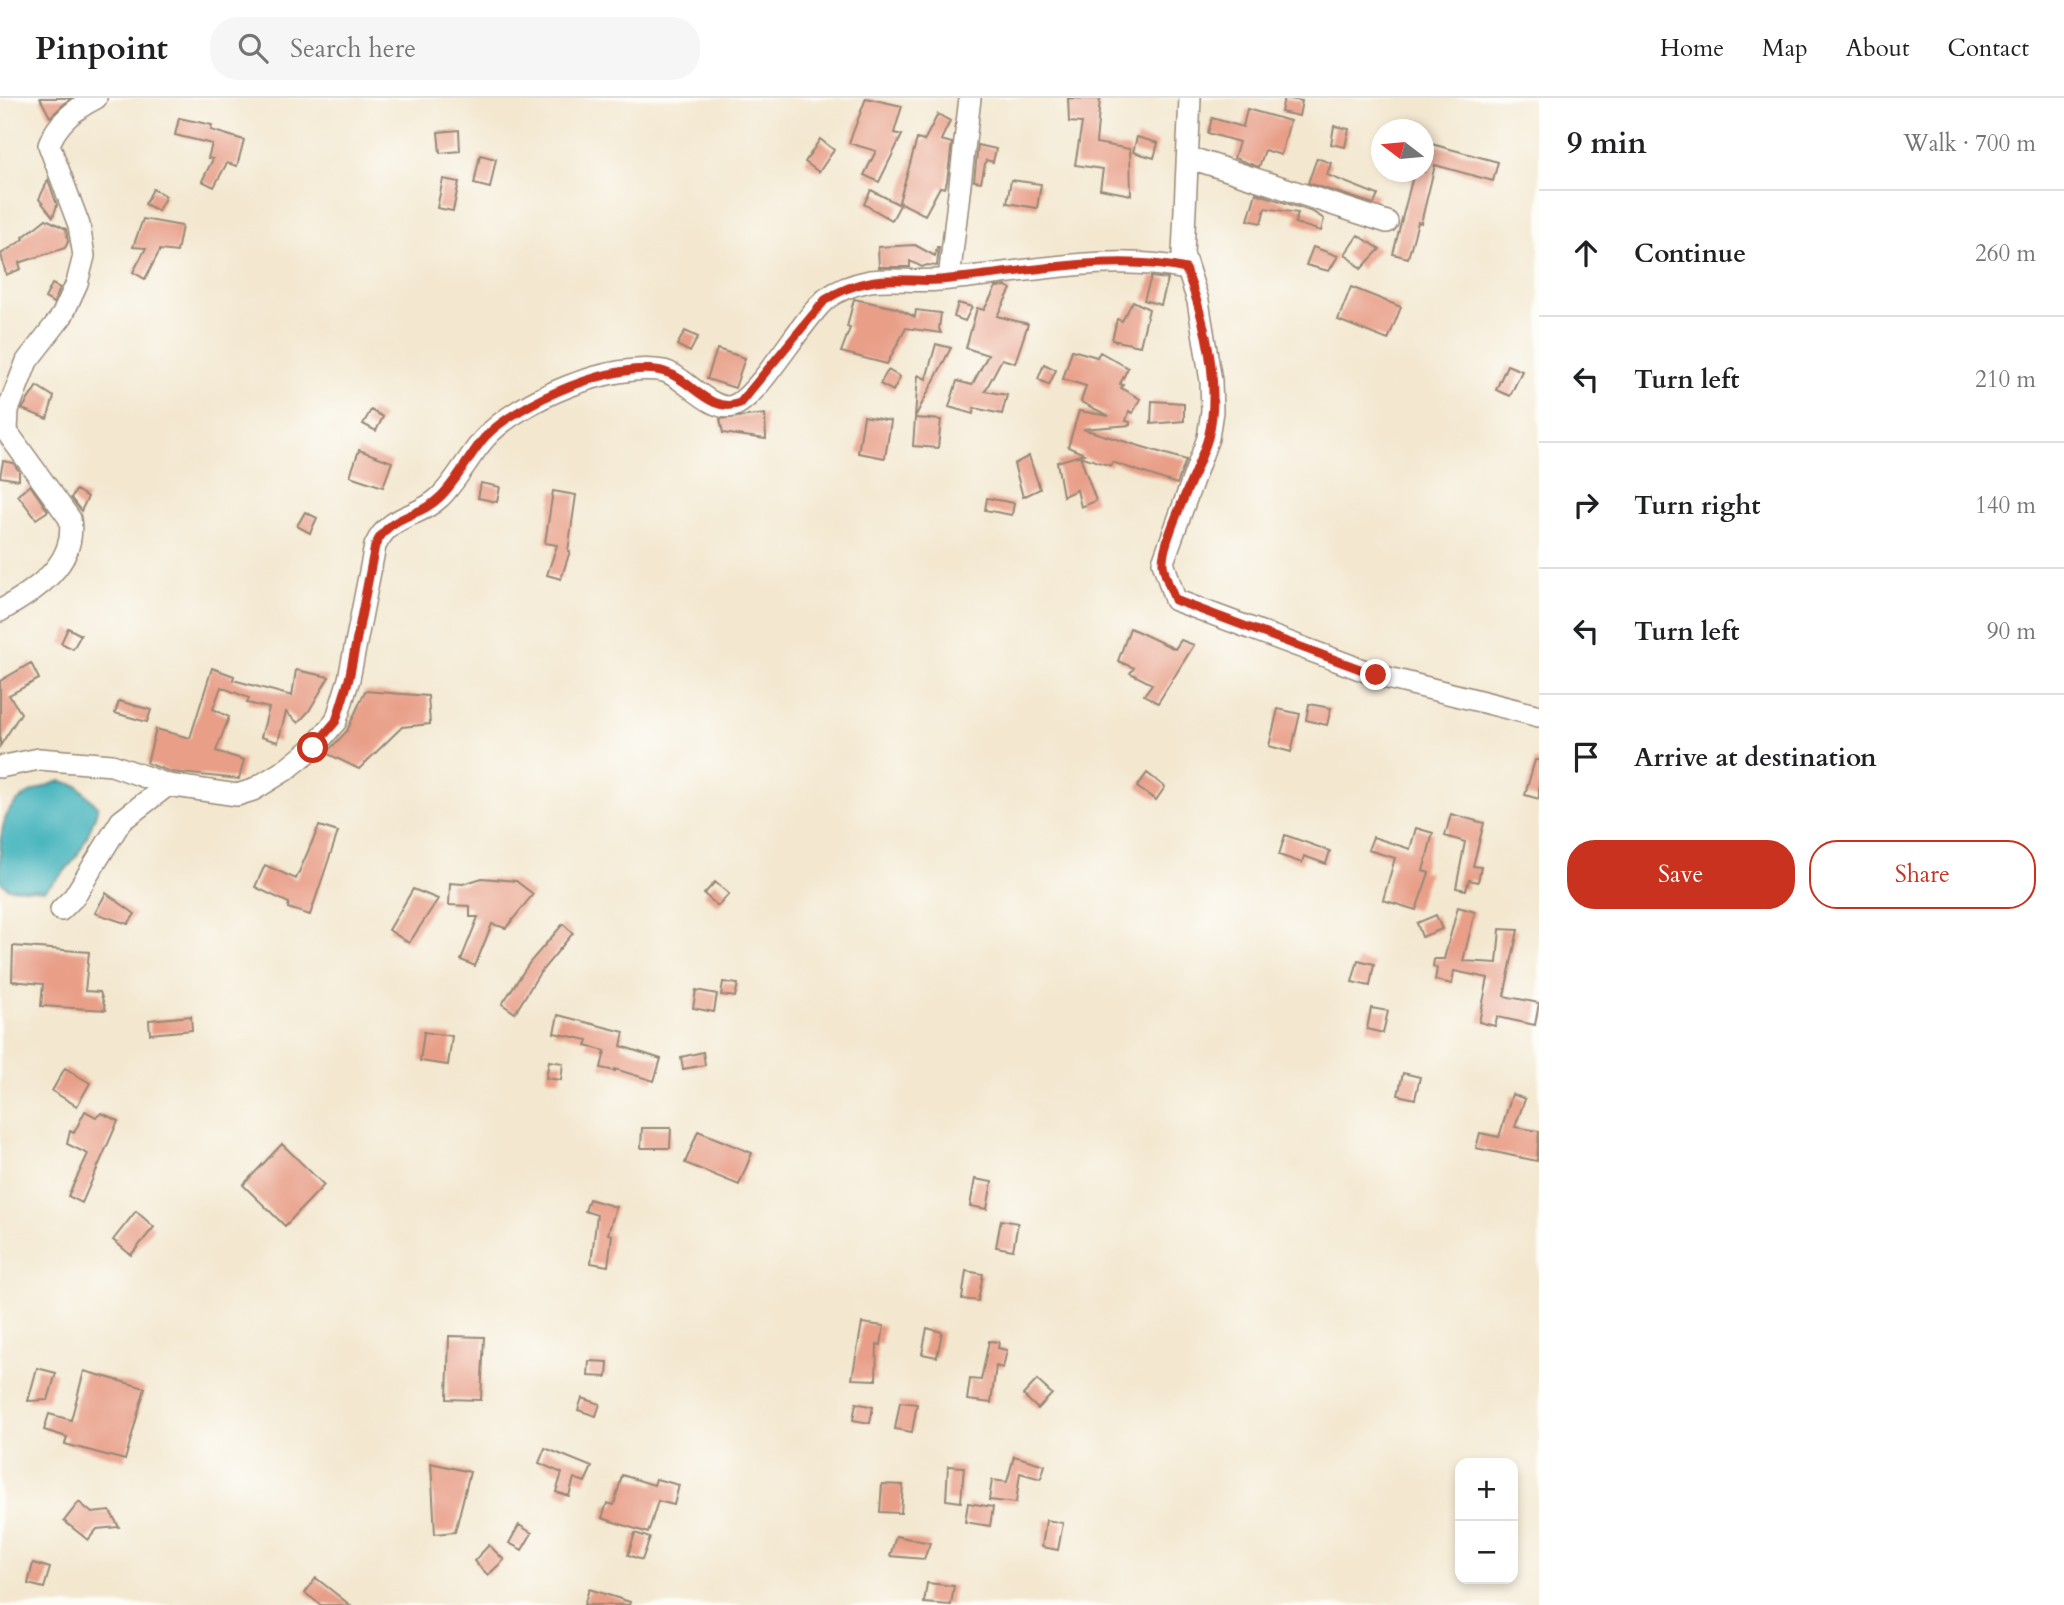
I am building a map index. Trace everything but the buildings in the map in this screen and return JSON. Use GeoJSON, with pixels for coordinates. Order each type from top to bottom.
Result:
{"type":"FeatureCollection","features":[{"type":"Feature","properties":{"kind":"street"},"geometry":{"type":"LineString","coordinates":[[0,611],[51,575],[68,555],[73,536],[70,519],[7,432],[8,410],[27,361],[62,316],[77,283],[84,256],[79,225],[49,145],[54,132],[72,114],[96,98]]}},
{"type":"Feature","properties":{"kind":"street"},"geometry":{"type":"LineString","coordinates":[[949,279],[970,98]]}},
{"type":"Feature","properties":{"kind":"street"},"geometry":{"type":"LineString","coordinates":[[1190,98],[1184,254],[1186,269],[1198,301],[1211,381],[1212,411],[1208,438],[1163,562],[1175,600],[1376,675],[1539,716]]}},
{"type":"Feature","properties":{"kind":"street"},"geometry":{"type":"LineString","coordinates":[[1188,157],[1387,222]]}},
{"type":"Feature","properties":{"kind":"street"},"geometry":{"type":"LineString","coordinates":[[0,767],[39,759],[112,765],[168,785],[237,794],[264,783],[313,748],[336,721],[349,679],[375,546],[382,531],[394,522],[430,505],[442,495],[486,436],[515,413],[547,394],[608,375],[646,370],[666,372],[719,405],[729,408],[740,403],[825,300],[839,290],[871,281],[949,279],[1058,267],[1154,262],[1186,269]]}},
{"type":"Feature","properties":{"kind":"street"},"geometry":{"type":"LineString","coordinates":[[61,910],[74,897],[121,821],[168,785]]}},
{"type":"Feature","properties":{"kind":"water"},"geometry":{"type":"Polygon","coordinates":[[[61,781],[78,786],[98,807],[84,843],[72,863],[44,890],[8,888],[0,881],[1,840],[8,813],[26,795],[61,781]]]}},
{"type":"Feature","properties":{"kind":"route"},"geometry":{"type":"LineString","coordinates":[[313,748],[336,721],[349,679],[375,546],[382,531],[394,522],[430,505],[442,495],[486,436],[515,413],[547,394],[608,375],[646,370],[666,372],[719,405],[729,408],[740,403],[825,300],[839,290],[871,281],[939,281],[1058,267],[1154,262],[1186,269],[1198,301],[1211,381],[1212,411],[1208,438],[1163,562],[1175,600],[1376,675]]}}]}
